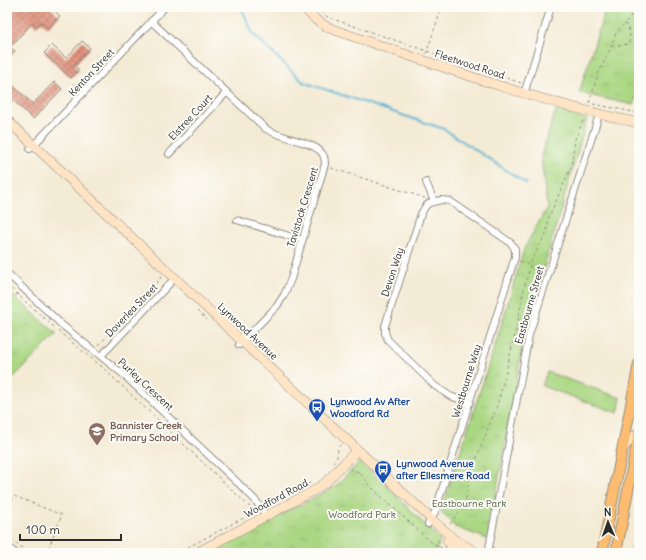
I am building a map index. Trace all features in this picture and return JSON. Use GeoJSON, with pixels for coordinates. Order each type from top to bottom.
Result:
{"type":"FeatureCollection","features":[{"type":"Feature","properties":{"kind":"main road"},"geometry":{"type":"LineString","coordinates":[[602,553],[639,364]]}},
{"type":"Feature","properties":{"kind":"main road"},"geometry":{"type":"LineString","coordinates":[[616,553],[637,457],[639,434]]}},
{"type":"Feature","properties":{"kind":"street","name":"Kenton Street"},"geometry":{"type":"LineString","coordinates":[[32,147],[164,7]]}},
{"type":"Feature","properties":{"kind":"street","name":"Fleetwood Road"},"geometry":{"type":"LineString","coordinates":[[302,7],[316,20],[328,28],[424,61],[588,107],[599,115],[639,123]]}},
{"type":"Feature","properties":{"kind":"street"},"geometry":{"type":"LineString","coordinates":[[525,89],[551,7]]}},
{"type":"Feature","properties":{"kind":"street","name":"Tavistock Crescent"},"geometry":{"type":"LineString","coordinates":[[151,21],[266,129],[273,134],[315,147],[324,158],[324,166],[291,279],[284,295],[277,306],[241,343]]}},
{"type":"Feature","properties":{"kind":"street","name":"Elstree Court"},"geometry":{"type":"LineString","coordinates":[[169,154],[226,93]]}},
{"type":"Feature","properties":{"kind":"street","name":"Eastbourne Street"},"geometry":{"type":"LineString","coordinates":[[488,553],[529,335],[599,115]]}},
{"type":"Feature","properties":{"kind":"street","name":"Lynwood Avenue"},"geometry":{"type":"LineString","coordinates":[[7,120],[32,147],[162,273],[173,280]]}},
{"type":"Feature","properties":{"kind":"street","name":"Lynwood Avenue"},"geometry":{"type":"LineString","coordinates":[[7,128],[32,147],[463,553]]}},
{"type":"Feature","properties":{"kind":"street"},"geometry":{"type":"LineString","coordinates":[[426,182],[432,202]]}},
{"type":"Feature","properties":{"kind":"street","name":"Westbourne Way"},"geometry":{"type":"LineString","coordinates":[[430,522],[435,512],[470,403],[514,260],[515,249],[511,243],[450,201],[432,202]]}},
{"type":"Feature","properties":{"kind":"street","name":"Devon Way"},"geometry":{"type":"LineString","coordinates":[[432,202],[425,207],[421,214],[385,326],[385,333],[388,340],[435,386],[450,396],[470,403]]}},
{"type":"Feature","properties":{"kind":"street"},"geometry":{"type":"LineString","coordinates":[[237,220],[302,240]]}},
{"type":"Feature","properties":{"kind":"street","name":"Purley Crescent"},"geometry":{"type":"LineString","coordinates":[[7,273],[62,325],[124,375],[238,483],[264,512]]}},
{"type":"Feature","properties":{"kind":"street","name":"Doverlea Street"},"geometry":{"type":"LineString","coordinates":[[101,356],[173,280]]}},
{"type":"Feature","properties":{"kind":"street"},"geometry":{"type":"LineString","coordinates":[[622,449],[630,439],[639,434],[628,418]]}},
{"type":"Feature","properties":{"kind":"street","name":"Woodford Road"},"geometry":{"type":"LineString","coordinates":[[196,553],[264,512],[313,491],[326,482],[356,452]]}},
{"type":"Feature","properties":{"kind":"street"},"geometry":{"type":"LineString","coordinates":[[446,553],[453,542]]}},
{"type":"Feature","properties":{"kind":"street","name":"Lynwood Avenue"},"geometry":{"type":"LineString","coordinates":[[453,542],[478,553]]}},
{"type":"Feature","properties":{"kind":"street"},"geometry":{"type":"LineString","coordinates":[[7,546],[15,553]]}},
{"type":"Feature","properties":{"kind":"path"},"geometry":{"type":"LineString","coordinates":[[317,7],[327,17],[427,51],[525,89]]}},
{"type":"Feature","properties":{"kind":"path"},"geometry":{"type":"LineString","coordinates":[[424,61],[442,7]]}},
{"type":"Feature","properties":{"kind":"path"},"geometry":{"type":"LineString","coordinates":[[435,553],[443,533],[465,504],[469,478],[502,388],[530,265],[545,236],[550,214],[571,167],[575,139],[588,107],[599,72],[616,33],[632,16],[635,7]]}},
{"type":"Feature","properties":{"kind":"path"},"geometry":{"type":"LineString","coordinates":[[611,46],[629,44],[629,28],[625,23]]}},
{"type":"Feature","properties":{"kind":"path"},"geometry":{"type":"LineString","coordinates":[[588,107],[639,113]]}},
{"type":"Feature","properties":{"kind":"path"},"geometry":{"type":"LineString","coordinates":[[324,166],[425,198],[432,202]]}},
{"type":"Feature","properties":{"kind":"path"},"geometry":{"type":"LineString","coordinates":[[514,260],[530,265]]}},
{"type":"Feature","properties":{"kind":"path"},"geometry":{"type":"LineString","coordinates":[[162,273],[160,279],[89,356],[102,366],[254,512]]}},
{"type":"Feature","properties":{"kind":"path"},"geometry":{"type":"LineString","coordinates":[[330,467],[337,457],[347,468],[359,472],[372,488],[437,546]]}},
{"type":"Feature","properties":{"kind":"path"},"geometry":{"type":"LineString","coordinates":[[177,553],[254,512],[264,512],[313,481]]}},
{"type":"Feature","properties":{"kind":"path"},"geometry":{"type":"LineString","coordinates":[[7,510],[8,511],[14,496],[62,515],[48,549],[48,553]]}},
{"type":"Feature","properties":{"kind":"path"},"geometry":{"type":"LineString","coordinates":[[7,534],[27,553]]}},
{"type":"Feature","properties":{"kind":"green space"},"geometry":{"type":"Polygon","coordinates":[[[606,7],[639,7],[639,83],[634,105],[579,93],[606,7]]]}},
{"type":"Feature","properties":{"kind":"green space","name":"Eastbourne Park"},"geometry":{"type":"Polygon","coordinates":[[[556,110],[587,119],[535,298],[520,360],[488,539],[455,527],[441,511],[497,339],[524,249],[547,207],[541,156],[556,110]]]}},
{"type":"Feature","properties":{"kind":"green space"},"geometry":{"type":"Polygon","coordinates":[[[7,290],[57,334],[7,384],[7,290]]]}},
{"type":"Feature","properties":{"kind":"green space"},"geometry":{"type":"Polygon","coordinates":[[[547,372],[621,398],[618,413],[542,386],[547,372]]]}},
{"type":"Feature","properties":{"kind":"green space","name":"Woodford Park"},"geometry":{"type":"Polygon","coordinates":[[[359,462],[383,482],[440,540],[436,553],[205,553],[335,487],[359,462]]]}},
{"type":"Feature","properties":{"kind":"green space"},"geometry":{"type":"Polygon","coordinates":[[[639,511],[639,553],[631,553],[639,511]]]}},
{"type":"Feature","properties":{"kind":"building"},"geometry":{"type":"Polygon","coordinates":[[[7,7],[50,7],[60,16],[48,28],[41,22],[36,27],[32,23],[10,47],[15,51],[10,56],[7,53],[7,7]]]}},
{"type":"Feature","properties":{"kind":"building"},"geometry":{"type":"Polygon","coordinates":[[[82,41],[90,48],[74,66],[79,70],[71,78],[44,53],[52,45],[66,58],[82,41]]]}},
{"type":"Feature","properties":{"kind":"building"},"geometry":{"type":"Polygon","coordinates":[[[54,82],[62,89],[33,119],[7,94],[13,86],[33,104],[54,82]]]}},
{"type":"Feature","properties":{"kind":"waterway"},"geometry":{"type":"LineString","coordinates":[[241,7],[253,34],[303,82],[444,129],[527,184]]}},
{"type":"Feature","properties":{"kind":"place","name":"Lynwood Av After Woodford Rd"},"geometry":{"type":"Point","coordinates":[317,422]}},
{"type":"Feature","properties":{"kind":"place","name":"Bannister Creek Primary School"},"geometry":{"type":"Point","coordinates":[97,446]}},
{"type":"Feature","properties":{"kind":"place","name":"Lynwood Avenue after Ellesmere Road"},"geometry":{"type":"Point","coordinates":[383,484]}}]}
